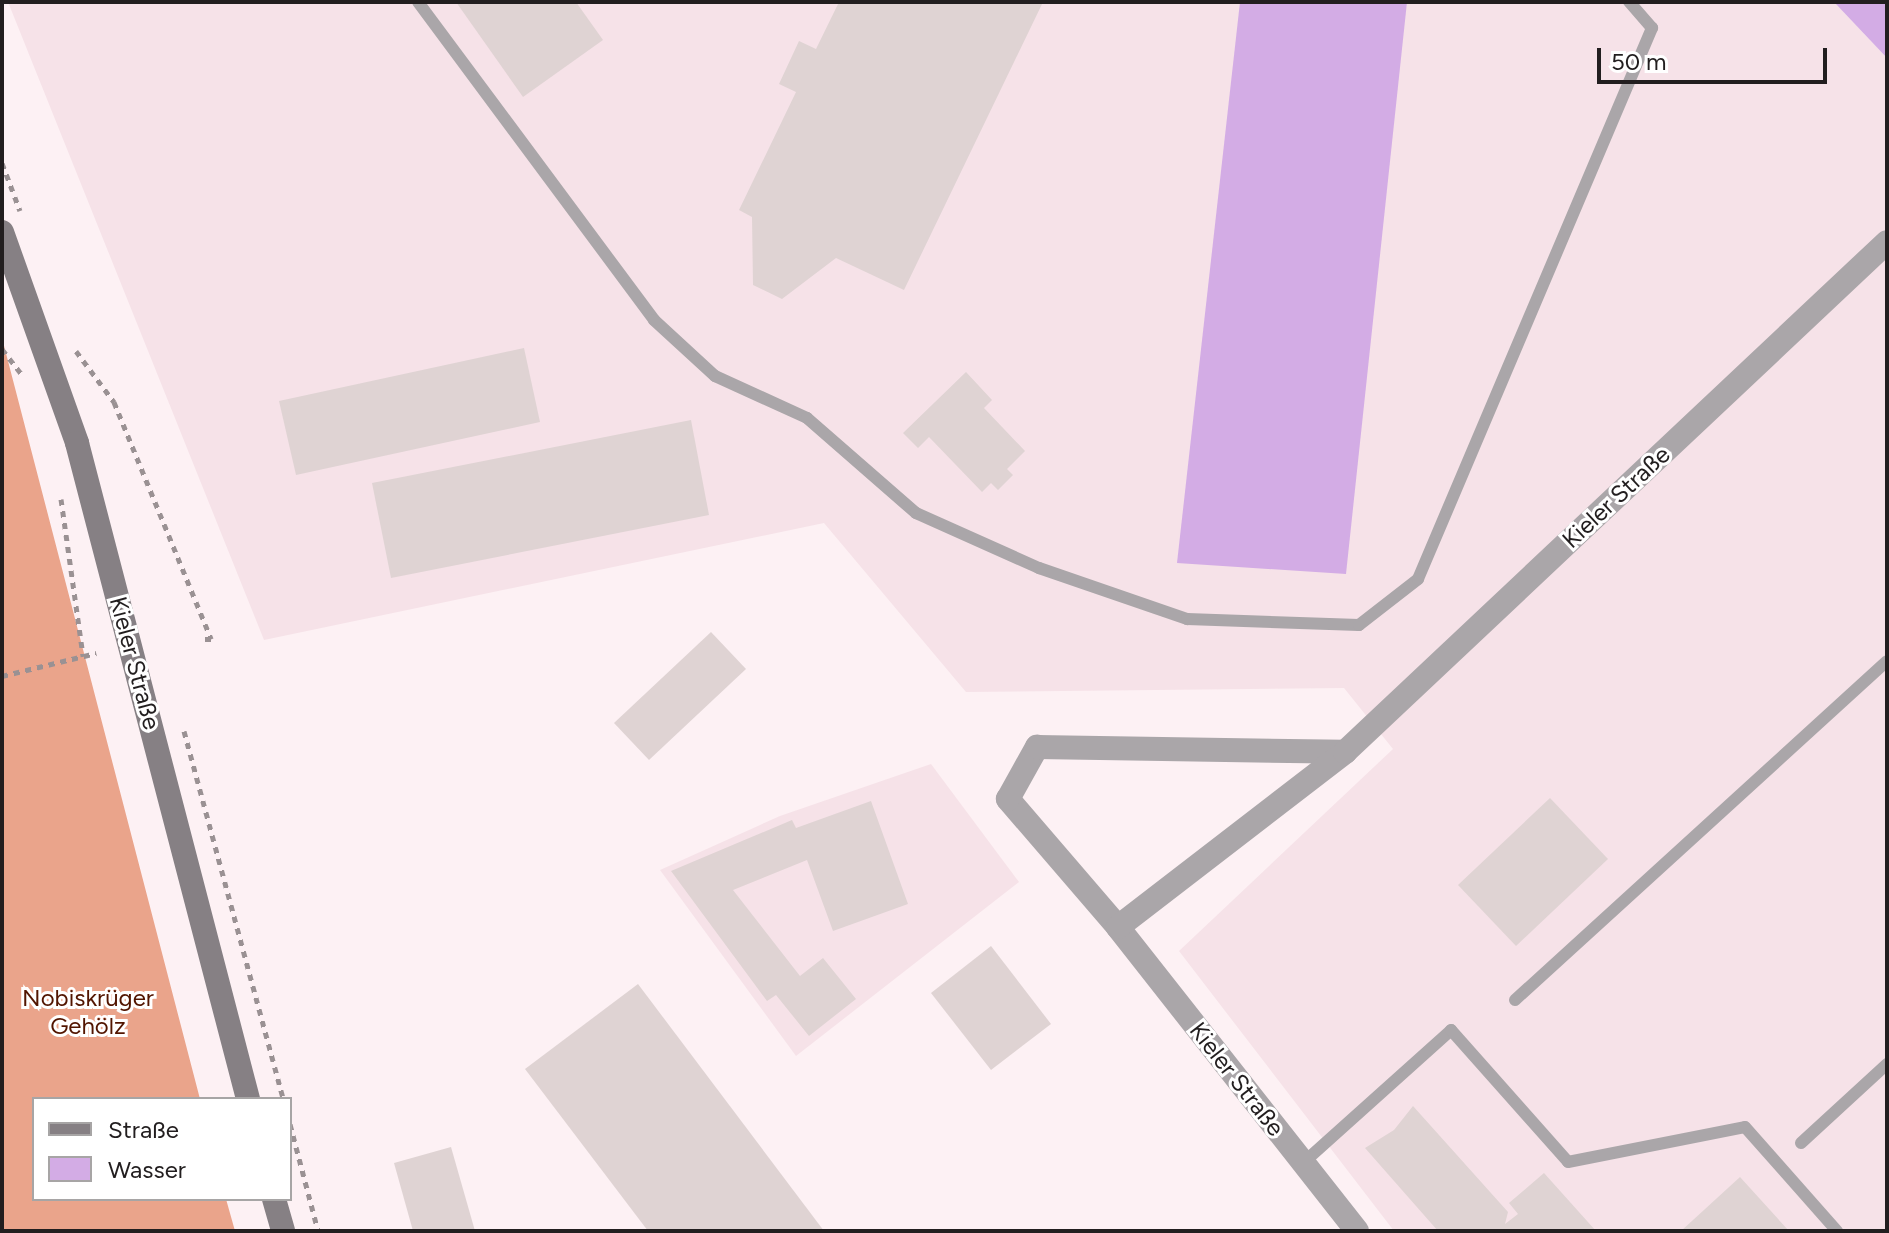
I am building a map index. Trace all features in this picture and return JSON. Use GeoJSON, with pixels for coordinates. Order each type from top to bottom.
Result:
{"type":"FeatureCollection","features":[{"type":"Feature","properties":{"kind":"main road","name":"Kieler Straße"},"geometry":{"type":"LineString","coordinates":[[2,232],[77,443],[247,1097]]}},
{"type":"Feature","properties":{"kind":"main road"},"geometry":{"type":"LineString","coordinates":[[275,1201],[283,1231]]}},
{"type":"Feature","properties":{"kind":"street","name":"Kieler Straße"},"geometry":{"type":"LineString","coordinates":[[1118,927],[1345,752],[1887,242]]}},
{"type":"Feature","properties":{"kind":"street","name":"Kieler Straße"},"geometry":{"type":"LineString","coordinates":[[1345,752],[1037,747],[1008,799],[1118,927],[1357,1231]]}},
{"type":"Feature","properties":{"kind":"lane"},"geometry":{"type":"LineString","coordinates":[[418,2],[654,320],[715,376],[807,418],[916,513],[1039,568],[1187,619],[1359,625],[1418,579],[1652,28],[1629,2]]}},
{"type":"Feature","properties":{"kind":"lane"},"geometry":{"type":"LineString","coordinates":[[1515,1000],[1887,661]]}},
{"type":"Feature","properties":{"kind":"lane"},"geometry":{"type":"LineString","coordinates":[[1303,1163],[1451,1030],[1568,1162],[1745,1127],[1837,1231]]}},
{"type":"Feature","properties":{"kind":"lane"},"geometry":{"type":"LineString","coordinates":[[1801,1143],[1887,1064]]}},
{"type":"Feature","properties":{"kind":"path"},"geometry":{"type":"LineString","coordinates":[[69,343],[114,402],[211,639],[204,639]]}},
{"type":"Feature","properties":{"kind":"path"},"geometry":{"type":"LineString","coordinates":[[61,495],[83,656]]}},
{"type":"Feature","properties":{"kind":"path"},"geometry":{"type":"LineString","coordinates":[[2,676],[96,653]]}},
{"type":"Feature","properties":{"kind":"path"},"geometry":{"type":"LineString","coordinates":[[292,1131],[318,1231]]}},
{"type":"Feature","properties":{"kind":"shaded area"},"geometry":{"type":"Polygon","coordinates":[[[8,2],[1834,2],[1887,58],[1887,1231],[1394,1231],[1179,951],[1393,749],[1344,688],[966,692],[824,523],[264,640],[8,2]]]}},
{"type":"Feature","properties":{"kind":"shaded area"},"geometry":{"type":"Polygon","coordinates":[[[931,764],[1019,882],[796,1056],[660,870],[780,816],[931,764]]]}},
{"type":"Feature","properties":{"kind":"green space","name":"Nobiskrüger Gehölz"},"geometry":{"type":"Polygon","coordinates":[[[2,338],[199,1097],[32,1097],[32,1201],[227,1201],[235,1231],[2,1231],[2,338]]]}},
{"type":"Feature","properties":{"kind":"water"},"geometry":{"type":"Polygon","coordinates":[[[1240,2],[1407,2],[1346,574],[1177,563],[1240,2]]]}},
{"type":"Feature","properties":{"kind":"water"},"geometry":{"type":"Polygon","coordinates":[[[1834,2],[1887,2],[1887,58],[1834,2]]]}},
{"type":"Feature","properties":{"kind":"building"},"geometry":{"type":"Polygon","coordinates":[[[456,2],[576,2],[603,40],[523,97],[456,2]]]}},
{"type":"Feature","properties":{"kind":"building"},"geometry":{"type":"Polygon","coordinates":[[[839,2],[1043,2],[904,290],[836,258],[782,299],[753,285],[752,217],[739,210],[796,92],[779,84],[799,41],[816,49],[839,2]]]}},
{"type":"Feature","properties":{"kind":"building"},"geometry":{"type":"Polygon","coordinates":[[[524,348],[540,422],[296,475],[279,401],[524,348]]]}},
{"type":"Feature","properties":{"kind":"building"},"geometry":{"type":"Polygon","coordinates":[[[966,372],[992,400],[984,408],[1025,451],[1007,469],[1013,475],[998,490],[991,483],[982,492],[929,437],[918,448],[903,433],[966,372]]]}},
{"type":"Feature","properties":{"kind":"building"},"geometry":{"type":"Polygon","coordinates":[[[691,420],[709,515],[391,578],[372,483],[691,420]]]}},
{"type":"Feature","properties":{"kind":"building"},"geometry":{"type":"Polygon","coordinates":[[[711,632],[746,669],[649,760],[614,723],[711,632]]]}},
{"type":"Feature","properties":{"kind":"building"},"geometry":{"type":"Polygon","coordinates":[[[1550,798],[1608,859],[1516,946],[1458,885],[1550,798]]]}},
{"type":"Feature","properties":{"kind":"building"},"geometry":{"type":"Polygon","coordinates":[[[871,801],[908,904],[833,931],[807,860],[733,890],[800,976],[823,958],[856,999],[809,1036],[776,995],[767,1001],[671,871],[792,820],[796,828],[871,801]]]}},
{"type":"Feature","properties":{"kind":"building"},"geometry":{"type":"Polygon","coordinates":[[[991,946],[1051,1024],[991,1070],[931,993],[991,946]]]}},
{"type":"Feature","properties":{"kind":"building"},"geometry":{"type":"Polygon","coordinates":[[[638,984],[824,1231],[648,1231],[525,1069],[638,984]]]}},
{"type":"Feature","properties":{"kind":"building"},"geometry":{"type":"Polygon","coordinates":[[[1413,1106],[1508,1212],[1505,1224],[1518,1214],[1509,1203],[1544,1173],[1596,1231],[1438,1231],[1365,1148],[1394,1130],[1413,1106]]]}},
{"type":"Feature","properties":{"kind":"building"},"geometry":{"type":"Polygon","coordinates":[[[451,1147],[475,1231],[413,1231],[394,1163],[451,1147]]]}},
{"type":"Feature","properties":{"kind":"building"},"geometry":{"type":"Polygon","coordinates":[[[1740,1177],[1789,1231],[1681,1231],[1740,1177]]]}}]}
